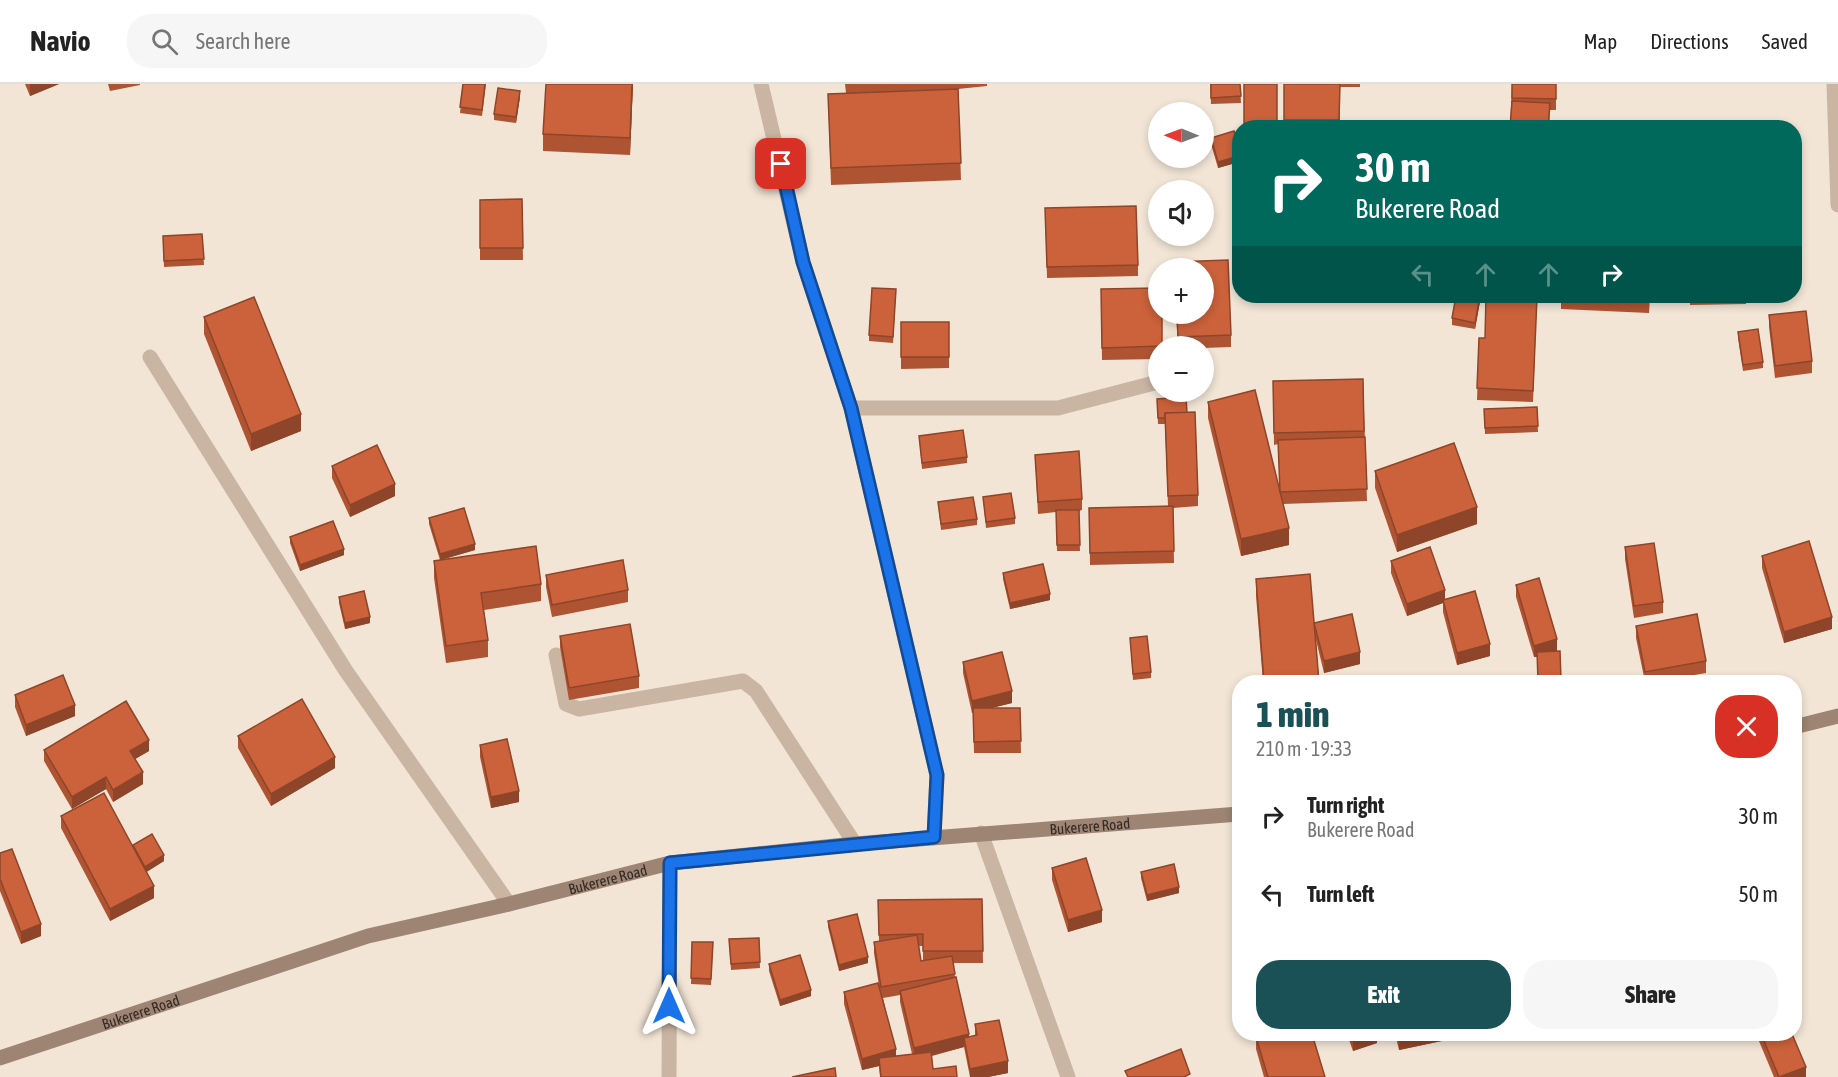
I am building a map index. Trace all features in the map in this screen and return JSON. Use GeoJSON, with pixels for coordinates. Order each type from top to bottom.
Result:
{"type":"FeatureCollection","features":[{"type":"Feature","properties":{"kind":"main road"},"geometry":{"type":"LineString","coordinates":[[1802,725],[1838,716]]}},
{"type":"Feature","properties":{"kind":"main road","name":"Bukerere Road"},"geometry":{"type":"LineString","coordinates":[[0,1058],[368,936],[509,904],[670,863],[934,837],[1232,815]]}},
{"type":"Feature","properties":{"kind":"street"},"geometry":{"type":"LineString","coordinates":[[761,84],[803,262],[851,408],[937,775],[934,837]]}},
{"type":"Feature","properties":{"kind":"street"},"geometry":{"type":"LineString","coordinates":[[1834,84],[1838,205]]}},
{"type":"Feature","properties":{"kind":"street"},"geometry":{"type":"LineString","coordinates":[[150,357],[346,671],[509,904]]}},
{"type":"Feature","properties":{"kind":"street"},"geometry":{"type":"LineString","coordinates":[[851,408],[1058,408],[1148,385]]}},
{"type":"Feature","properties":{"kind":"street"},"geometry":{"type":"LineString","coordinates":[[556,655],[566,704],[579,709],[743,681],[756,691],[855,844]]}},
{"type":"Feature","properties":{"kind":"street"},"geometry":{"type":"LineString","coordinates":[[981,833],[1068,1077]]}},
{"type":"Feature","properties":{"kind":"street"},"geometry":{"type":"LineString","coordinates":[[669,1077],[670,863]]}},
{"type":"Feature","properties":{"kind":"building"},"geometry":{"type":"Polygon","coordinates":[[[463,84],[485,84],[482,110],[460,107],[463,84]]]}},
{"type":"Feature","properties":{"kind":"building"},"geometry":{"type":"Polygon","coordinates":[[[546,84],[632,84],[630,138],[543,134],[546,84]]]}},
{"type":"Feature","properties":{"kind":"building"},"geometry":{"type":"Polygon","coordinates":[[[1211,84],[1240,84],[1241,96],[1211,98],[1211,84]]]}},
{"type":"Feature","properties":{"kind":"building"},"geometry":{"type":"Polygon","coordinates":[[[1244,84],[1277,84],[1277,120],[1244,120],[1244,84]]]}},
{"type":"Feature","properties":{"kind":"building"},"geometry":{"type":"Polygon","coordinates":[[[1284,84],[1340,84],[1339,120],[1284,120],[1284,84]]]}},
{"type":"Feature","properties":{"kind":"building"},"geometry":{"type":"Polygon","coordinates":[[[1512,84],[1556,84],[1556,99],[1512,98],[1512,84]]]}},
{"type":"Feature","properties":{"kind":"building"},"geometry":{"type":"Polygon","coordinates":[[[498,88],[520,91],[516,117],[494,114],[498,88]]]}},
{"type":"Feature","properties":{"kind":"building"},"geometry":{"type":"Polygon","coordinates":[[[958,89],[961,163],[831,168],[828,94],[958,89]]]}},
{"type":"Feature","properties":{"kind":"building"},"geometry":{"type":"Polygon","coordinates":[[[1512,101],[1550,103],[1549,120],[1511,120],[1512,101]]]}},
{"type":"Feature","properties":{"kind":"building"},"geometry":{"type":"Polygon","coordinates":[[[1232,132],[1232,158],[1218,162],[1214,137],[1232,132]]]}},
{"type":"Feature","properties":{"kind":"building"},"geometry":{"type":"Polygon","coordinates":[[[522,199],[523,248],[480,248],[480,200],[522,199]]]}},
{"type":"Feature","properties":{"kind":"building"},"geometry":{"type":"Polygon","coordinates":[[[1136,206],[1138,265],[1047,267],[1045,208],[1136,206]]]}},
{"type":"Feature","properties":{"kind":"building"},"geometry":{"type":"Polygon","coordinates":[[[202,234],[204,259],[164,261],[163,236],[202,234]]]}},
{"type":"Feature","properties":{"kind":"building"},"geometry":{"type":"Polygon","coordinates":[[[1228,260],[1231,335],[1178,336],[1177,324],[1214,324],[1214,261],[1228,260]]]}},
{"type":"Feature","properties":{"kind":"building"},"geometry":{"type":"Polygon","coordinates":[[[872,288],[896,289],[893,337],[869,335],[872,288]]]}},
{"type":"Feature","properties":{"kind":"building"},"geometry":{"type":"Polygon","coordinates":[[[1148,288],[1148,324],[1162,324],[1162,336],[1148,336],[1148,346],[1102,348],[1101,289],[1148,288]]]}},
{"type":"Feature","properties":{"kind":"building"},"geometry":{"type":"Polygon","coordinates":[[[254,297],[301,414],[251,434],[204,317],[254,297]]]}},
{"type":"Feature","properties":{"kind":"building"},"geometry":{"type":"Polygon","coordinates":[[[1455,303],[1479,303],[1475,323],[1452,318],[1455,303]]]}},
{"type":"Feature","properties":{"kind":"building"},"geometry":{"type":"Polygon","coordinates":[[[1486,303],[1537,303],[1533,391],[1477,388],[1479,338],[1485,338],[1486,303]]]}},
{"type":"Feature","properties":{"kind":"building"},"geometry":{"type":"Polygon","coordinates":[[[1806,311],[1812,361],[1775,366],[1769,315],[1806,311]]]}},
{"type":"Feature","properties":{"kind":"building"},"geometry":{"type":"Polygon","coordinates":[[[901,322],[949,322],[949,357],[901,357],[901,322]]]}},
{"type":"Feature","properties":{"kind":"building"},"geometry":{"type":"Polygon","coordinates":[[[1758,329],[1763,362],[1743,365],[1738,332],[1758,329]]]}},
{"type":"Feature","properties":{"kind":"building"},"geometry":{"type":"Polygon","coordinates":[[[1363,379],[1364,431],[1274,433],[1273,381],[1363,379]]]}},
{"type":"Feature","properties":{"kind":"building"},"geometry":{"type":"Polygon","coordinates":[[[1255,390],[1289,528],[1241,539],[1208,402],[1255,390]]]}},
{"type":"Feature","properties":{"kind":"building"},"geometry":{"type":"Polygon","coordinates":[[[1157,402],[1186,402],[1187,413],[1165,413],[1165,418],[1158,418],[1157,402]]]}},
{"type":"Feature","properties":{"kind":"building"},"geometry":{"type":"Polygon","coordinates":[[[1537,407],[1538,426],[1485,428],[1484,409],[1537,407]]]}},
{"type":"Feature","properties":{"kind":"building"},"geometry":{"type":"Polygon","coordinates":[[[1195,412],[1198,495],[1168,496],[1165,413],[1195,412]]]}},
{"type":"Feature","properties":{"kind":"building"},"geometry":{"type":"Polygon","coordinates":[[[963,430],[967,457],[922,463],[919,436],[963,430]]]}},
{"type":"Feature","properties":{"kind":"building"},"geometry":{"type":"Polygon","coordinates":[[[1365,437],[1367,489],[1280,492],[1278,440],[1365,437]]]}},
{"type":"Feature","properties":{"kind":"building"},"geometry":{"type":"Polygon","coordinates":[[[1454,443],[1477,507],[1397,535],[1375,471],[1454,443]]]}},
{"type":"Feature","properties":{"kind":"building"},"geometry":{"type":"Polygon","coordinates":[[[377,445],[395,484],[350,505],[332,466],[377,445]]]}},
{"type":"Feature","properties":{"kind":"building"},"geometry":{"type":"Polygon","coordinates":[[[1079,451],[1082,499],[1038,502],[1035,455],[1079,451]]]}},
{"type":"Feature","properties":{"kind":"building"},"geometry":{"type":"Polygon","coordinates":[[[1011,493],[1015,518],[986,522],[983,497],[1011,493]]]}},
{"type":"Feature","properties":{"kind":"building"},"geometry":{"type":"Polygon","coordinates":[[[973,497],[977,519],[941,524],[938,502],[973,497]]]}},
{"type":"Feature","properties":{"kind":"building"},"geometry":{"type":"Polygon","coordinates":[[[1173,506],[1174,551],[1090,553],[1089,508],[1173,506]]]}},
{"type":"Feature","properties":{"kind":"building"},"geometry":{"type":"Polygon","coordinates":[[[464,508],[475,544],[440,554],[429,518],[464,508]]]}},
{"type":"Feature","properties":{"kind":"building"},"geometry":{"type":"Polygon","coordinates":[[[1056,510],[1079,510],[1080,545],[1057,545],[1056,510]]]}},
{"type":"Feature","properties":{"kind":"building"},"geometry":{"type":"Polygon","coordinates":[[[333,521],[344,549],[300,565],[290,537],[333,521]]]}},
{"type":"Feature","properties":{"kind":"building"},"geometry":{"type":"Polygon","coordinates":[[[1809,541],[1832,617],[1784,632],[1762,556],[1809,541]]]}},
{"type":"Feature","properties":{"kind":"building"},"geometry":{"type":"Polygon","coordinates":[[[1654,543],[1663,602],[1634,606],[1625,547],[1654,543]]]}},
{"type":"Feature","properties":{"kind":"building"},"geometry":{"type":"Polygon","coordinates":[[[536,546],[541,584],[481,593],[488,640],[446,646],[434,561],[536,546]]]}},
{"type":"Feature","properties":{"kind":"building"},"geometry":{"type":"Polygon","coordinates":[[[1430,547],[1445,590],[1407,604],[1391,561],[1430,547]]]}},
{"type":"Feature","properties":{"kind":"building"},"geometry":{"type":"Polygon","coordinates":[[[623,560],[628,590],[552,605],[546,575],[623,560]]]}},
{"type":"Feature","properties":{"kind":"building"},"geometry":{"type":"Polygon","coordinates":[[[1043,564],[1050,594],[1010,603],[1003,573],[1043,564]]]}},
{"type":"Feature","properties":{"kind":"building"},"geometry":{"type":"Polygon","coordinates":[[[1310,574],[1318,675],[1263,675],[1256,579],[1310,574]]]}},
{"type":"Feature","properties":{"kind":"building"},"geometry":{"type":"Polygon","coordinates":[[[1539,578],[1557,639],[1534,646],[1516,585],[1539,578]]]}},
{"type":"Feature","properties":{"kind":"building"},"geometry":{"type":"Polygon","coordinates":[[[364,591],[370,617],[345,623],[339,597],[364,591]]]}},
{"type":"Feature","properties":{"kind":"building"},"geometry":{"type":"Polygon","coordinates":[[[1475,591],[1490,644],[1457,653],[1443,600],[1475,591]]]}},
{"type":"Feature","properties":{"kind":"building"},"geometry":{"type":"Polygon","coordinates":[[[1352,614],[1360,652],[1324,661],[1314,623],[1352,614]]]}},
{"type":"Feature","properties":{"kind":"building"},"geometry":{"type":"Polygon","coordinates":[[[1697,614],[1706,661],[1645,672],[1636,626],[1697,614]]]}},
{"type":"Feature","properties":{"kind":"building"},"geometry":{"type":"Polygon","coordinates":[[[630,624],[639,676],[569,688],[560,636],[630,624]]]}},
{"type":"Feature","properties":{"kind":"building"},"geometry":{"type":"Polygon","coordinates":[[[1147,636],[1151,672],[1133,674],[1130,638],[1147,636]]]}},
{"type":"Feature","properties":{"kind":"building"},"geometry":{"type":"Polygon","coordinates":[[[1560,651],[1561,675],[1538,675],[1537,652],[1560,651]]]}},
{"type":"Feature","properties":{"kind":"building"},"geometry":{"type":"Polygon","coordinates":[[[1002,652],[1012,691],[972,701],[963,662],[1002,652]]]}},
{"type":"Feature","properties":{"kind":"building"},"geometry":{"type":"Polygon","coordinates":[[[63,675],[75,705],[26,725],[15,695],[63,675]]]}},
{"type":"Feature","properties":{"kind":"building"},"geometry":{"type":"Polygon","coordinates":[[[302,699],[335,757],[271,794],[238,736],[302,699]]]}},
{"type":"Feature","properties":{"kind":"building"},"geometry":{"type":"Polygon","coordinates":[[[126,701],[149,740],[130,751],[143,772],[113,790],[106,777],[72,797],[44,750],[126,701]]]}},
{"type":"Feature","properties":{"kind":"building"},"geometry":{"type":"Polygon","coordinates":[[[973,708],[1020,708],[1021,741],[974,742],[973,708]]]}},
{"type":"Feature","properties":{"kind":"building"},"geometry":{"type":"Polygon","coordinates":[[[507,739],[519,791],[491,797],[480,745],[507,739]]]}},
{"type":"Feature","properties":{"kind":"building"},"geometry":{"type":"Polygon","coordinates":[[[104,793],[154,886],[110,909],[61,816],[104,793]]]}},
{"type":"Feature","properties":{"kind":"building"},"geometry":{"type":"Polygon","coordinates":[[[152,834],[164,855],[145,867],[133,845],[152,834]]]}},
{"type":"Feature","properties":{"kind":"building"},"geometry":{"type":"Polygon","coordinates":[[[12,849],[41,924],[21,932],[0,879],[0,853],[12,849]]]}},
{"type":"Feature","properties":{"kind":"building"},"geometry":{"type":"Polygon","coordinates":[[[1086,858],[1102,910],[1068,920],[1052,868],[1086,858]]]}},
{"type":"Feature","properties":{"kind":"building"},"geometry":{"type":"Polygon","coordinates":[[[1174,864],[1179,887],[1147,895],[1141,872],[1174,864]]]}},
{"type":"Feature","properties":{"kind":"building"},"geometry":{"type":"Polygon","coordinates":[[[982,899],[983,951],[923,951],[923,934],[879,935],[878,900],[982,899]]]}},
{"type":"Feature","properties":{"kind":"building"},"geometry":{"type":"Polygon","coordinates":[[[857,914],[868,957],[839,965],[828,921],[857,914]]]}},
{"type":"Feature","properties":{"kind":"building"},"geometry":{"type":"Polygon","coordinates":[[[917,935],[921,961],[952,956],[955,974],[881,987],[874,942],[917,935]]]}},
{"type":"Feature","properties":{"kind":"building"},"geometry":{"type":"Polygon","coordinates":[[[759,938],[760,962],[731,964],[729,939],[759,938]]]}},
{"type":"Feature","properties":{"kind":"building"},"geometry":{"type":"Polygon","coordinates":[[[692,942],[713,942],[711,979],[691,978],[692,942]]]}},
{"type":"Feature","properties":{"kind":"building"},"geometry":{"type":"Polygon","coordinates":[[[800,955],[811,990],[780,1000],[769,964],[800,955]]]}},
{"type":"Feature","properties":{"kind":"building"},"geometry":{"type":"Polygon","coordinates":[[[956,977],[969,1034],[914,1048],[900,991],[956,977]]]}},
{"type":"Feature","properties":{"kind":"building"},"geometry":{"type":"Polygon","coordinates":[[[878,983],[896,1049],[862,1059],[844,992],[878,983]]]}},
{"type":"Feature","properties":{"kind":"building"},"geometry":{"type":"Polygon","coordinates":[[[999,1020],[1008,1061],[970,1069],[964,1038],[977,1035],[975,1024],[999,1020]]]}},
{"type":"Feature","properties":{"kind":"building"},"geometry":{"type":"Polygon","coordinates":[[[1257,1041],[1314,1041],[1325,1077],[1268,1077],[1257,1041]]]}},
{"type":"Feature","properties":{"kind":"building"},"geometry":{"type":"Polygon","coordinates":[[[1764,1041],[1795,1041],[1806,1067],[1779,1077],[1764,1041]]]}},
{"type":"Feature","properties":{"kind":"building"},"geometry":{"type":"Polygon","coordinates":[[[1181,1049],[1190,1074],[1184,1077],[1128,1077],[1125,1071],[1181,1049]]]}},
{"type":"Feature","properties":{"kind":"building"},"geometry":{"type":"Polygon","coordinates":[[[931,1052],[933,1069],[956,1066],[957,1077],[881,1077],[879,1058],[931,1052]]]}},
{"type":"Feature","properties":{"kind":"building"},"geometry":{"type":"Polygon","coordinates":[[[835,1068],[836,1077],[792,1077],[835,1068]]]}},
{"type":"Feature","properties":{"kind":"route"},"geometry":{"type":"LineString","coordinates":[[669,1006],[670,863],[934,837],[937,775],[851,408],[803,262],[781,164]]}}]}
